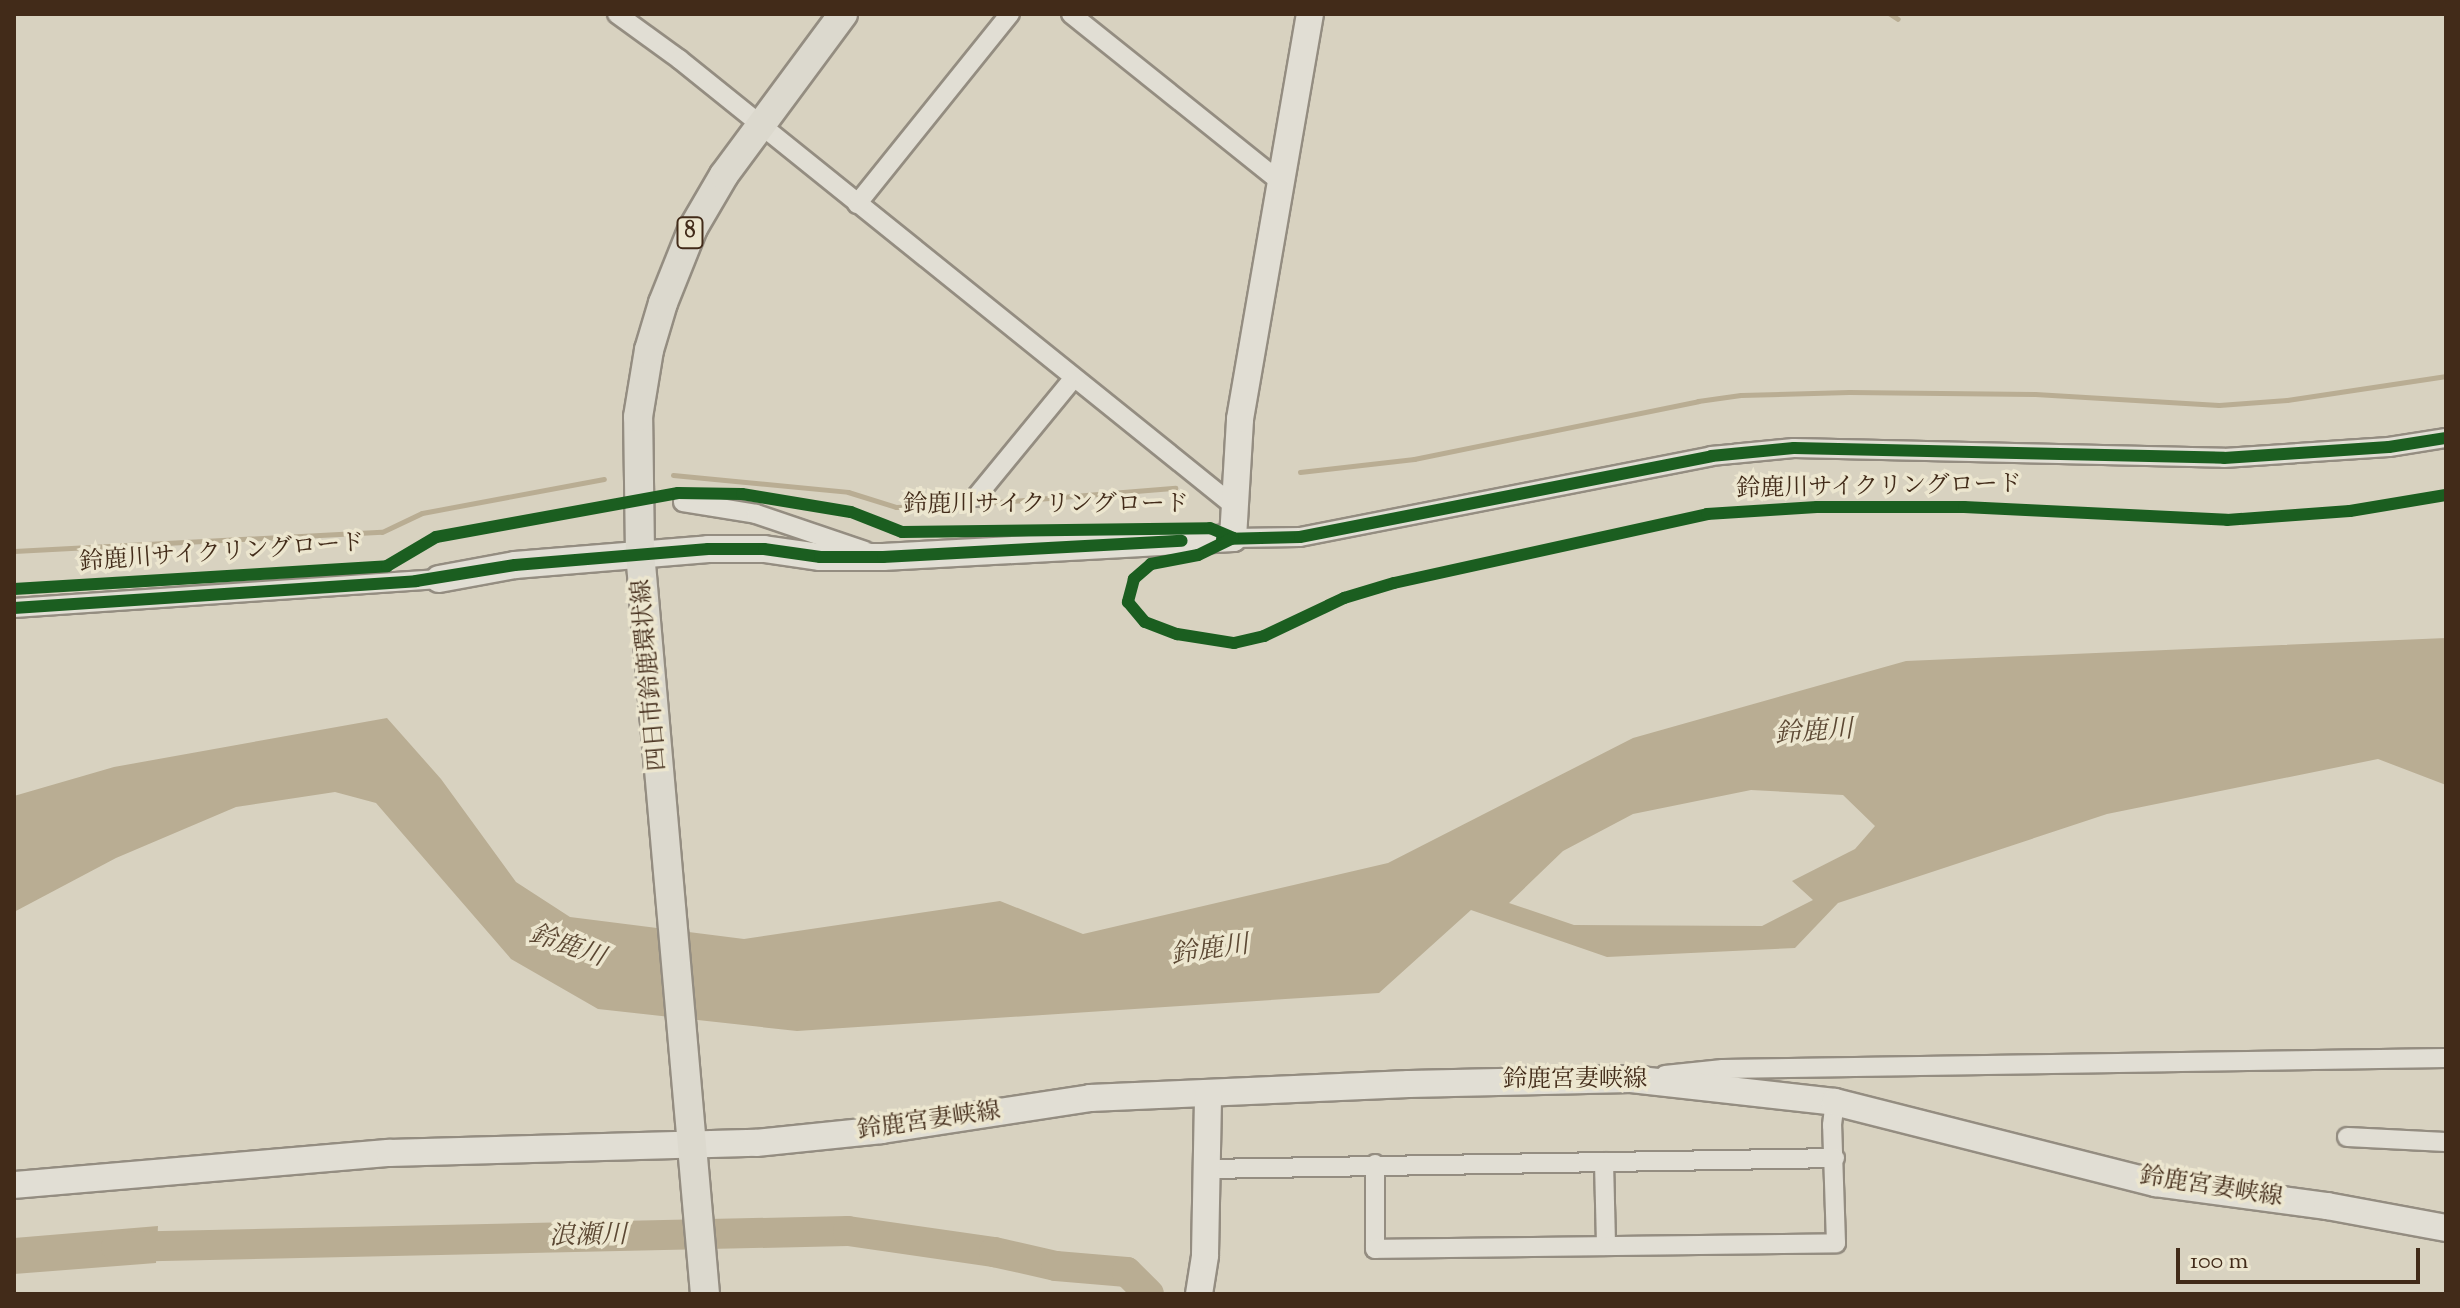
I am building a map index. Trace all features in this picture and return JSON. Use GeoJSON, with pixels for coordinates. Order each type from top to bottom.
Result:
{"type":"FeatureCollection","features":[{"type":"Feature","properties":{"kind":"main road","name":"四日市鈴鹿環状線"},"geometry":{"type":"LineString","coordinates":[[705,1294],[638,523],[638,417],[649,350],[663,303],[693,228],[724,175],[843,14]]}},
{"type":"Feature","properties":{"kind":"street"},"geometry":{"type":"LineString","coordinates":[[617,14],[1233,505]]}},
{"type":"Feature","properties":{"kind":"street"},"geometry":{"type":"LineString","coordinates":[[857,204],[1010,14]]}},
{"type":"Feature","properties":{"kind":"street"},"geometry":{"type":"LineString","coordinates":[[1071,14],[1281,182]]}},
{"type":"Feature","properties":{"kind":"street"},"geometry":{"type":"LineString","coordinates":[[1233,538],[1240,419],[1310,14]]}},
{"type":"Feature","properties":{"kind":"street"},"geometry":{"type":"LineString","coordinates":[[976,497],[1073,379]]}},
{"type":"Feature","properties":{"kind":"street"},"geometry":{"type":"LineString","coordinates":[[14,608],[439,579],[515,565],[642,565],[764,549],[820,557],[883,557],[1300,537],[1711,456],[1794,448],[2224,458],[2389,447],[2446,438]]}},
{"type":"Feature","properties":{"kind":"street"},"geometry":{"type":"LineString","coordinates":[[683,502],[756,514],[883,557]]}},
{"type":"Feature","properties":{"kind":"street"},"geometry":{"type":"LineString","coordinates":[[1631,1079],[1723,1069],[2446,1058]]}},
{"type":"Feature","properties":{"kind":"street","name":"鈴鹿宮妻峡線"},"geometry":{"type":"LineString","coordinates":[[14,1185],[389,1153],[756,1143],[882,1130],[1090,1098],[1409,1084],[1631,1079],[1835,1102],[2156,1183],[2327,1206],[2446,1228]]}},
{"type":"Feature","properties":{"kind":"street"},"geometry":{"type":"LineString","coordinates":[[1199,1294],[1205,1255],[1208,1095]]}},
{"type":"Feature","properties":{"kind":"street"},"geometry":{"type":"LineString","coordinates":[[1375,1164],[1375,1249],[1836,1243],[1835,1102]]}},
{"type":"Feature","properties":{"kind":"street"},"geometry":{"type":"LineString","coordinates":[[2347,1137],[2446,1142]]}},
{"type":"Feature","properties":{"kind":"street"},"geometry":{"type":"LineString","coordinates":[[1207,1169],[1835,1158]]}},
{"type":"Feature","properties":{"kind":"street"},"geometry":{"type":"LineString","coordinates":[[1604,1162],[1606,1246]]}},
{"type":"Feature","properties":{"kind":"water","name":"鈴鹿川"},"geometry":{"type":"Polygon","coordinates":[[[2446,638],[2446,785],[2378,759],[2107,814],[1838,903],[1795,948],[1607,957],[1471,910],[1379,993],[797,1031],[598,1009],[511,959],[376,803],[335,792],[236,807],[116,858],[14,912],[14,796],[114,767],[387,718],[441,779],[516,882],[570,917],[744,939],[1000,901],[1083,934],[1388,863],[1633,738],[1906,661],[2446,638]],[[1751,790],[1633,814],[1563,851],[1509,903],[1574,925],[1762,926],[1813,900],[1792,881],[1855,849],[1875,826],[1843,795],[1751,790]]]}},
{"type":"Feature","properties":{"kind":"water"},"geometry":{"type":"Polygon","coordinates":[[[158,1226],[156,1263],[14,1274],[14,1238],[158,1226]]]}},
{"type":"Feature","properties":{"kind":"waterway"},"geometry":{"type":"LineString","coordinates":[[1890,14],[1898,19]]}},
{"type":"Feature","properties":{"kind":"waterway"},"geometry":{"type":"LineString","coordinates":[[1300,472],[1414,459],[1741,395],[1849,392],[2035,394],[2219,405],[2287,400],[2446,376]]}},
{"type":"Feature","properties":{"kind":"waterway"},"geometry":{"type":"LineString","coordinates":[[673,475],[848,492],[896,507],[1175,488]]}},
{"type":"Feature","properties":{"kind":"waterway"},"geometry":{"type":"LineString","coordinates":[[14,551],[382,532],[422,513],[604,479]]}},
{"type":"Feature","properties":{"kind":"waterway","name":"浪瀬川"},"geometry":{"type":"LineString","coordinates":[[116,1247],[848,1231],[994,1252],[1056,1266],[1127,1272],[1149,1294]]}},
{"type":"Feature","properties":{"kind":"cycle path"},"geometry":{"type":"LineString","coordinates":[[1222,539],[1300,537],[1711,456],[1794,448],[2224,458],[2389,447],[2446,438]]}},
{"type":"Feature","properties":{"kind":"cycle path","name":"鈴鹿川サイクリングロード"},"geometry":{"type":"LineString","coordinates":[[14,589],[387,566],[436,537],[678,493],[742,494],[851,512],[902,532],[1210,528],[1233,538],[1198,555],[1151,564],[1134,579],[1128,602],[1145,622],[1177,634],[1234,643],[1264,636],[1344,598],[1394,583],[1707,514],[1817,507],[1964,507],[2227,520],[2350,511],[2446,495]]}},
{"type":"Feature","properties":{"kind":"cycle path"},"geometry":{"type":"LineString","coordinates":[[14,608],[416,581],[515,565],[708,549],[764,549],[820,557],[883,557],[1182,541]]}}]}
